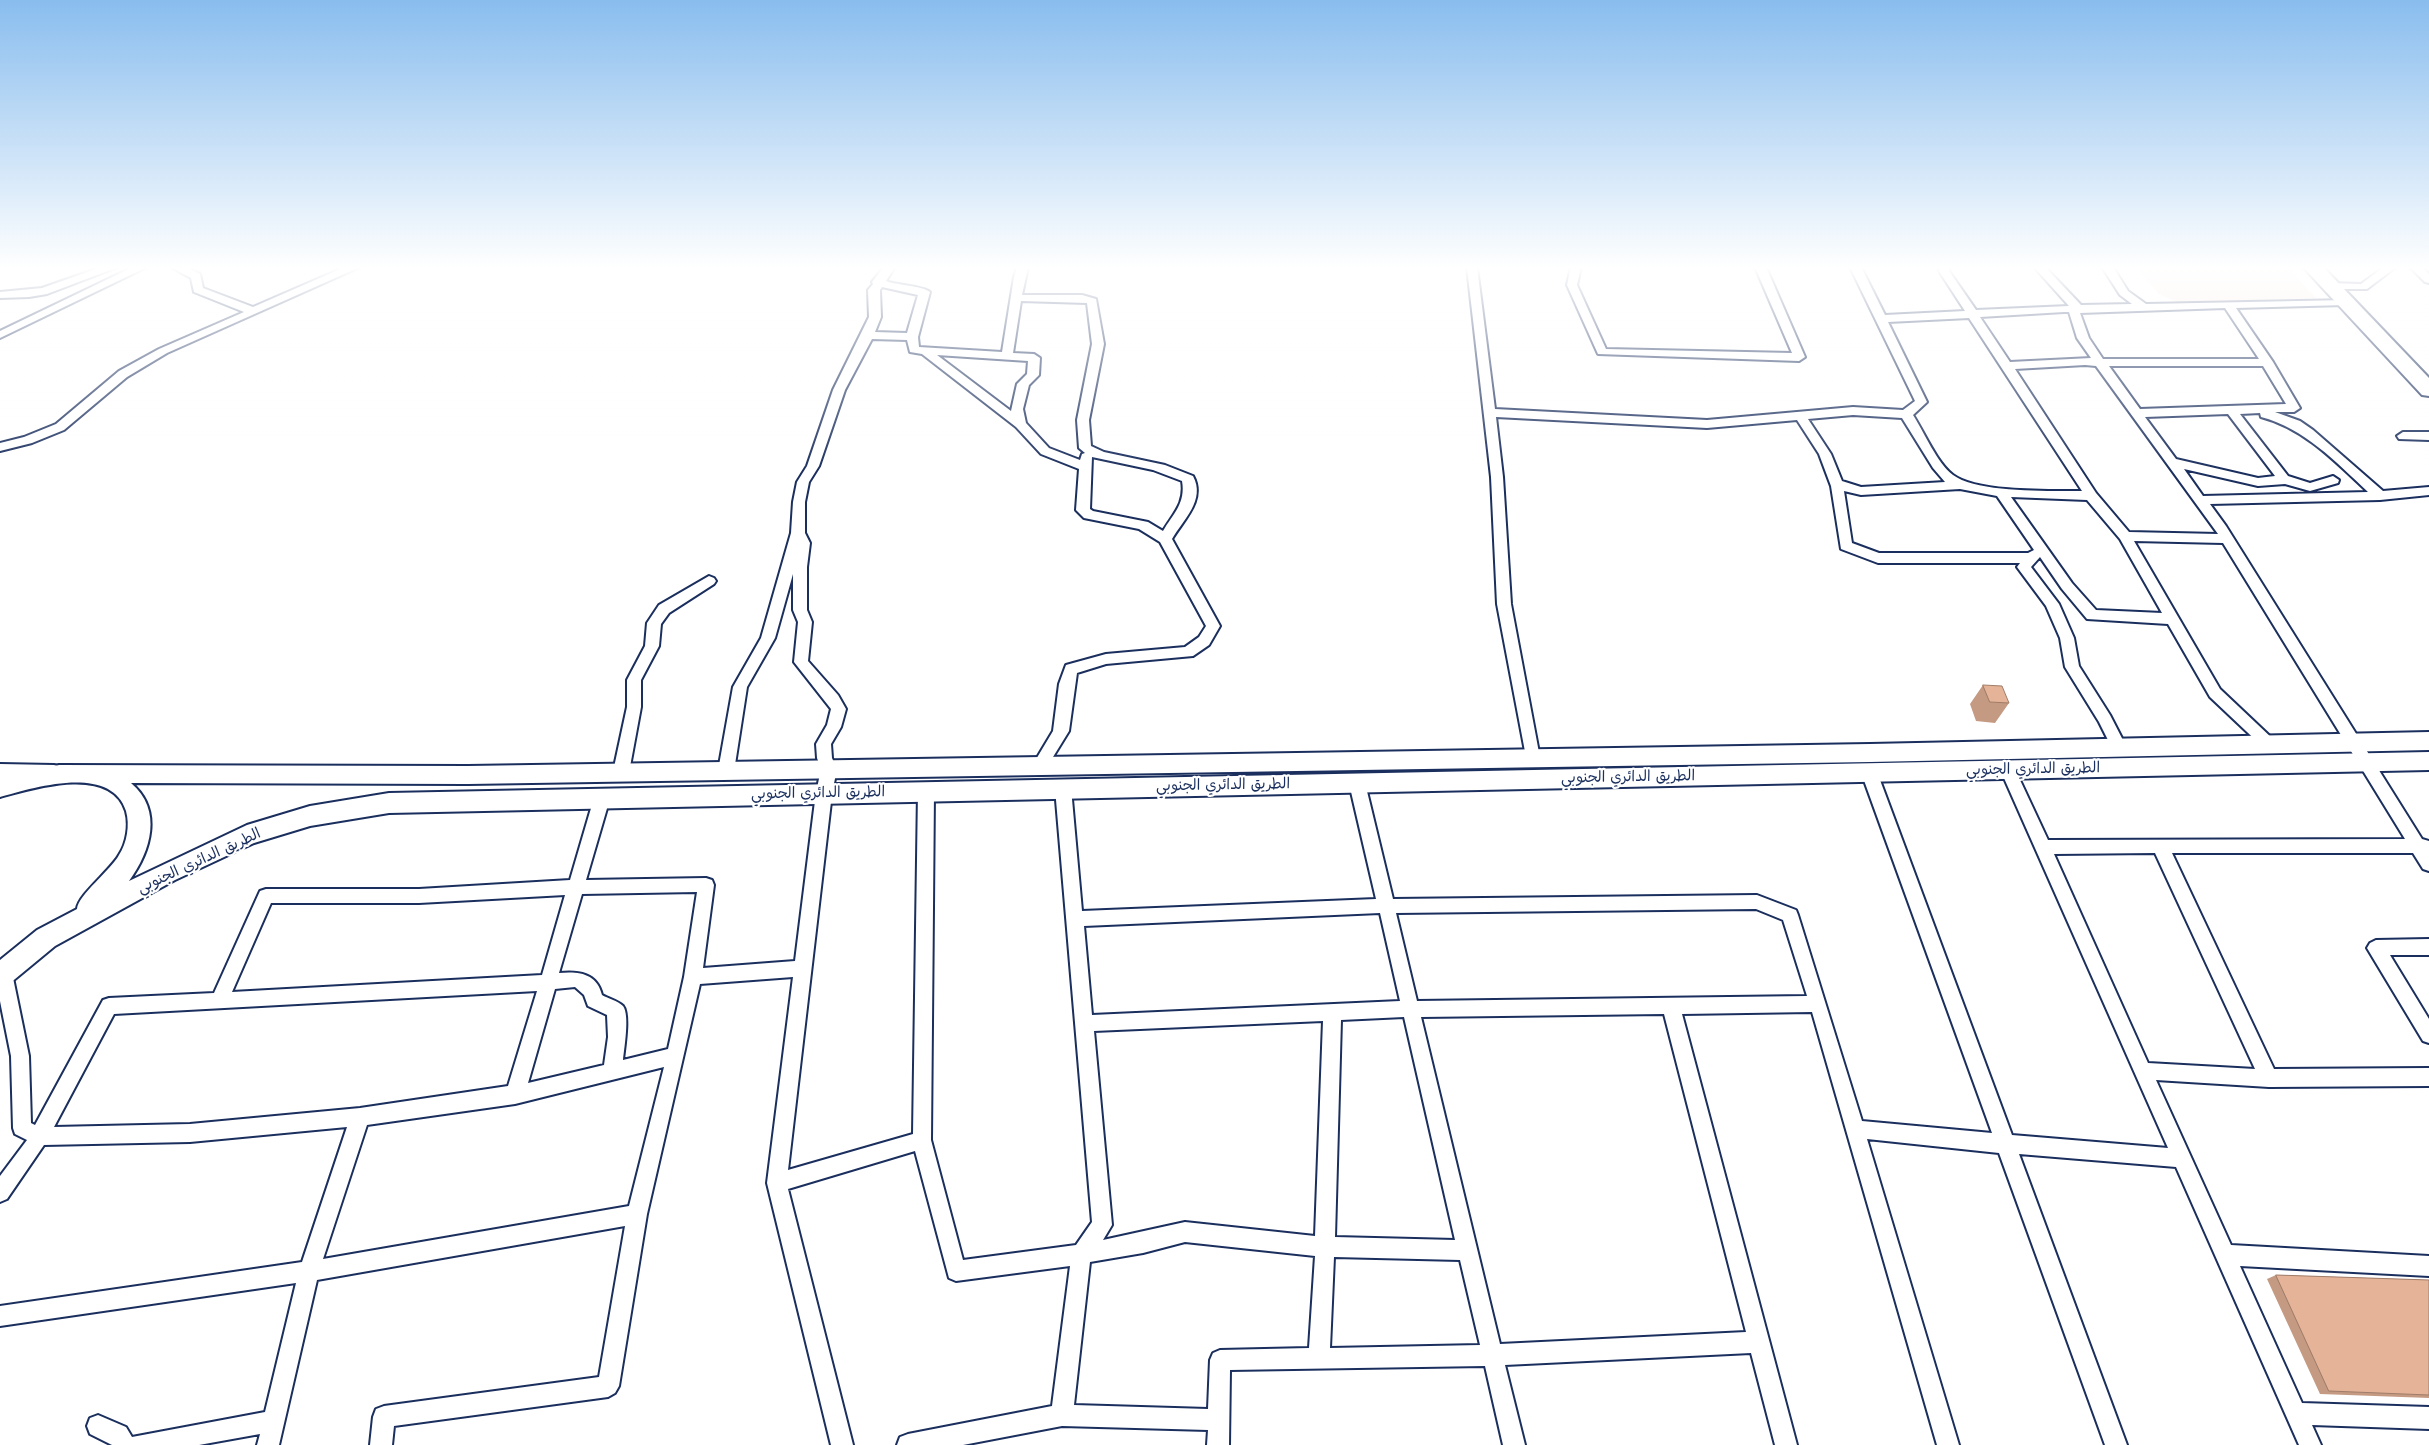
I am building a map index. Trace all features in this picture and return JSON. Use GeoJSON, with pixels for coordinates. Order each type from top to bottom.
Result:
{"type":"FeatureCollection","features":[{"type":"Feature","properties":{"kind":"highway"},"geometry":{"type":"LineString","coordinates":[[2376,334],[2429,390]]}},
{"type":"Feature","properties":{"kind":"main road","name":"الطريق الدائري الجنوبي"},"geometry":{"type":"LineString","coordinates":[[79,773],[468,775],[2120,748],[2429,741]]}},
{"type":"Feature","properties":{"kind":"main road","name":"الطريق الدائري الجنوبي"},"geometry":{"type":"LineString","coordinates":[[46,938],[166,873],[247,835],[310,816],[390,804],[824,793],[2429,761]]}},
{"type":"Feature","properties":{"kind":"main road"},"geometry":{"type":"LineString","coordinates":[[0,788],[40,776],[79,773],[110,779],[131,795],[140,818],[136,846],[117,878],[87,910],[1,969]]}},
{"type":"Feature","properties":{"kind":"street"},"geometry":{"type":"LineString","coordinates":[[0,447],[28,440],[60,427],[123,374],[163,351],[200,334]]}},
{"type":"Feature","properties":{"kind":"street"},"geometry":{"type":"LineString","coordinates":[[1006,356],[1010,334]]}},
{"type":"Feature","properties":{"kind":"street"},"geometry":{"type":"LineString","coordinates":[[1097,334],[1098,344],[1083,420],[1086,468],[1083,510],[1089,516],[1143,526],[1166,539]]}},
{"type":"Feature","properties":{"kind":"street"},"geometry":{"type":"LineString","coordinates":[[1479,334],[1497,477],[1504,604],[1532,758]]}},
{"type":"Feature","properties":{"kind":"street"},"geometry":{"type":"LineString","coordinates":[[1594,334],[1602,352],[1800,357],[1790,334]]}},
{"type":"Feature","properties":{"kind":"street"},"geometry":{"type":"LineString","coordinates":[[1488,413],[1707,424],[1853,412],[1906,414],[1920,402],[1889,334]]}},
{"type":"Feature","properties":{"kind":"street"},"geometry":{"type":"LineString","coordinates":[[1985,334],[2092,496],[2125,536],[2215,693],[2269,744]]}},
{"type":"Feature","properties":{"kind":"street"},"geometry":{"type":"LineString","coordinates":[[2082,334],[2100,363],[2227,539],[2365,762],[2423,846],[2429,864]]}},
{"type":"Feature","properties":{"kind":"street"},"geometry":{"type":"LineString","coordinates":[[2248,334],[2294,408],[2375,492]]}},
{"type":"Feature","properties":{"kind":"street"},"geometry":{"type":"LineString","coordinates":[[726,771],[740,687],[768,638],[798,533],[799,502],[803,482],[813,466],[836,404],[839,390],[868,335],[912,337],[914,350],[926,352],[1034,358],[1033,375],[1023,384],[1017,409],[1020,424]]}},
{"type":"Feature","properties":{"kind":"street"},"geometry":{"type":"LineString","coordinates":[[926,352],[1020,424],[1045,452],[1086,468]]}},
{"type":"Feature","properties":{"kind":"street"},"geometry":{"type":"LineString","coordinates":[[2008,368],[2016,364],[2085,361],[2100,363],[2267,362]]}},
{"type":"Feature","properties":{"kind":"street"},"geometry":{"type":"LineString","coordinates":[[2233,412],[2294,408]]}},
{"type":"Feature","properties":{"kind":"street"},"geometry":{"type":"LineString","coordinates":[[2136,413],[2192,411],[2278,415],[2304,428],[2351,473],[2375,492]]}},
{"type":"Feature","properties":{"kind":"street"},"geometry":{"type":"LineString","coordinates":[[2233,412],[2283,479]]}},
{"type":"Feature","properties":{"kind":"street"},"geometry":{"type":"LineString","coordinates":[[1906,414],[1947,477],[1958,485]]}},
{"type":"Feature","properties":{"kind":"street"},"geometry":{"type":"LineString","coordinates":[[1801,417],[1825,454],[1837,484],[1846,546],[1878,558],[2036,553]]}},
{"type":"Feature","properties":{"kind":"street"},"geometry":{"type":"LineString","coordinates":[[2404,436],[2429,436]]}},
{"type":"Feature","properties":{"kind":"street"},"geometry":{"type":"LineString","coordinates":[[1040,766],[1061,731],[1066,698],[1065,681],[1070,669],[1106,659],[1188,652],[1204,641],[1213,626],[1172,557],[1166,539],[1172,525],[1188,508],[1192,493],[1188,479],[1174,471],[1129,460],[1099,456],[1085,448]]}},
{"type":"Feature","properties":{"kind":"street"},"geometry":{"type":"LineString","coordinates":[[2173,462],[2258,482],[2283,479],[2310,487],[2333,480]]}},
{"type":"Feature","properties":{"kind":"street"},"geometry":{"type":"LineString","coordinates":[[1837,484],[1861,491],[1958,485],[2001,492],[2092,496]]}},
{"type":"Feature","properties":{"kind":"street"},"geometry":{"type":"LineString","coordinates":[[2200,500],[2429,491]]}},
{"type":"Feature","properties":{"kind":"street"},"geometry":{"type":"LineString","coordinates":[[2001,492],[2036,553],[2068,586],[2092,615],[2173,619]]}},
{"type":"Feature","properties":{"kind":"street"},"geometry":{"type":"LineString","coordinates":[[798,533],[803,543],[800,567],[800,610],[805,622],[801,662],[833,699],[839,709],[836,726],[822,748],[822,756],[829,769],[824,793],[776,1183],[842,1445]]}},
{"type":"Feature","properties":{"kind":"street"},"geometry":{"type":"LineString","coordinates":[[2125,536],[2227,539]]}},
{"type":"Feature","properties":{"kind":"street"},"geometry":{"type":"LineString","coordinates":[[2036,553],[2024,567],[2052,604],[2067,638],[2072,668],[2105,719],[2120,748]]}},
{"type":"Feature","properties":{"kind":"street"},"geometry":{"type":"LineString","coordinates":[[621,772],[634,707],[634,680],[652,646],[654,623],[664,609],[709,581]]}},
{"type":"Feature","properties":{"kind":"street"},"geometry":{"type":"LineString","coordinates":[[2008,770],[2310,1445]]}},
{"type":"Feature","properties":{"kind":"street"},"geometry":{"type":"LineString","coordinates":[[0,772],[79,773]]}},
{"type":"Feature","properties":{"kind":"street"},"geometry":{"type":"LineString","coordinates":[[1869,772],[2116,1445]]}},
{"type":"Feature","properties":{"kind":"street"},"geometry":{"type":"LineString","coordinates":[[1357,782],[1514,1445]]}},
{"type":"Feature","properties":{"kind":"street"},"geometry":{"type":"LineString","coordinates":[[1062,1415],[1081,1254],[1102,1224],[1063,788]]}},
{"type":"Feature","properties":{"kind":"street"},"geometry":{"type":"LineString","coordinates":[[926,791],[922,1140],[956,1271],[1081,1254],[1144,1243],[1184,1232],[1325,1247],[1468,1250]]}},
{"type":"Feature","properties":{"kind":"street"},"geometry":{"type":"LineString","coordinates":[[516,1095],[602,798]]}},
{"type":"Feature","properties":{"kind":"street"},"geometry":{"type":"LineString","coordinates":[[2160,846],[2269,1078]]}},
{"type":"Feature","properties":{"kind":"street"},"geometry":{"type":"LineString","coordinates":[[2041,847],[2423,846]]}},
{"type":"Feature","properties":{"kind":"street"},"geometry":{"type":"LineString","coordinates":[[219,1001],[266,896],[419,896],[576,887],[706,885],[693,977],[638,1214],[608,1386],[384,1417],[381,1445]]}},
{"type":"Feature","properties":{"kind":"street"},"geometry":{"type":"LineString","coordinates":[[1075,919],[1386,906],[1757,902],[1790,915],[1948,1445]]}},
{"type":"Feature","properties":{"kind":"street"},"geometry":{"type":"LineString","coordinates":[[2429,947],[2376,948],[2429,1035]]}},
{"type":"Feature","properties":{"kind":"street"},"geometry":{"type":"LineString","coordinates":[[693,977],[803,968]]}},
{"type":"Feature","properties":{"kind":"street"},"geometry":{"type":"LineString","coordinates":[[1,969],[20,1056],[22,1128],[39,1136],[190,1132],[360,1117],[516,1095],[676,1056]]}},
{"type":"Feature","properties":{"kind":"street"},"geometry":{"type":"LineString","coordinates":[[0,1192],[39,1136],[109,1006],[578,979],[592,992],[594,1000],[616,1011],[617,1038],[612,1072]]}},
{"type":"Feature","properties":{"kind":"street"},"geometry":{"type":"LineString","coordinates":[[1085,1023],[1411,1009],[1818,1004]]}},
{"type":"Feature","properties":{"kind":"street"},"geometry":{"type":"LineString","coordinates":[[1671,1006],[1786,1445]]}},
{"type":"Feature","properties":{"kind":"street"},"geometry":{"type":"LineString","coordinates":[[1319,1358],[1325,1247],[1332,1013]]}},
{"type":"Feature","properties":{"kind":"street"},"geometry":{"type":"LineString","coordinates":[[2142,1071],[2269,1078],[2429,1077]]}},
{"type":"Feature","properties":{"kind":"street"},"geometry":{"type":"LineString","coordinates":[[268,1445],[309,1271],[360,1117]]}},
{"type":"Feature","properties":{"kind":"street"},"geometry":{"type":"LineString","coordinates":[[1855,1129],[2006,1144],[2181,1158]]}},
{"type":"Feature","properties":{"kind":"street"},"geometry":{"type":"LineString","coordinates":[[776,1183],[922,1140]]}},
{"type":"Feature","properties":{"kind":"street"},"geometry":{"type":"LineString","coordinates":[[0,1316],[309,1271],[638,1214]]}},
{"type":"Feature","properties":{"kind":"street"},"geometry":{"type":"LineString","coordinates":[[2224,1254],[2429,1266]]}},
{"type":"Feature","properties":{"kind":"street"},"geometry":{"type":"LineString","coordinates":[[1218,1445],[1220,1360],[1493,1355],[1759,1342]]}},
{"type":"Feature","properties":{"kind":"street"},"geometry":{"type":"LineString","coordinates":[[2296,1414],[2429,1418]]}},
{"type":"Feature","properties":{"kind":"street"},"geometry":{"type":"LineString","coordinates":[[908,1445],[1062,1415],[1218,1420]]}},
{"type":"Feature","properties":{"kind":"street"},"geometry":{"type":"LineString","coordinates":[[139,1445],[273,1422]]}},
{"type":"Feature","properties":{"kind":"street"},"geometry":{"type":"LineString","coordinates":[[98,1426],[118,1435],[125,1445]]}},
{"type":"Feature","properties":{"kind":"building"},"geometry":{"type":"Polygon","coordinates":[[[1983,685],[2002,686],[2009,703],[1990,702],[1983,685]]]}},
{"type":"Feature","properties":{"kind":"building"},"geometry":{"type":"Polygon","coordinates":[[[2276,1275],[2429,1280],[2429,1395],[2329,1391],[2276,1275]]]}}]}
